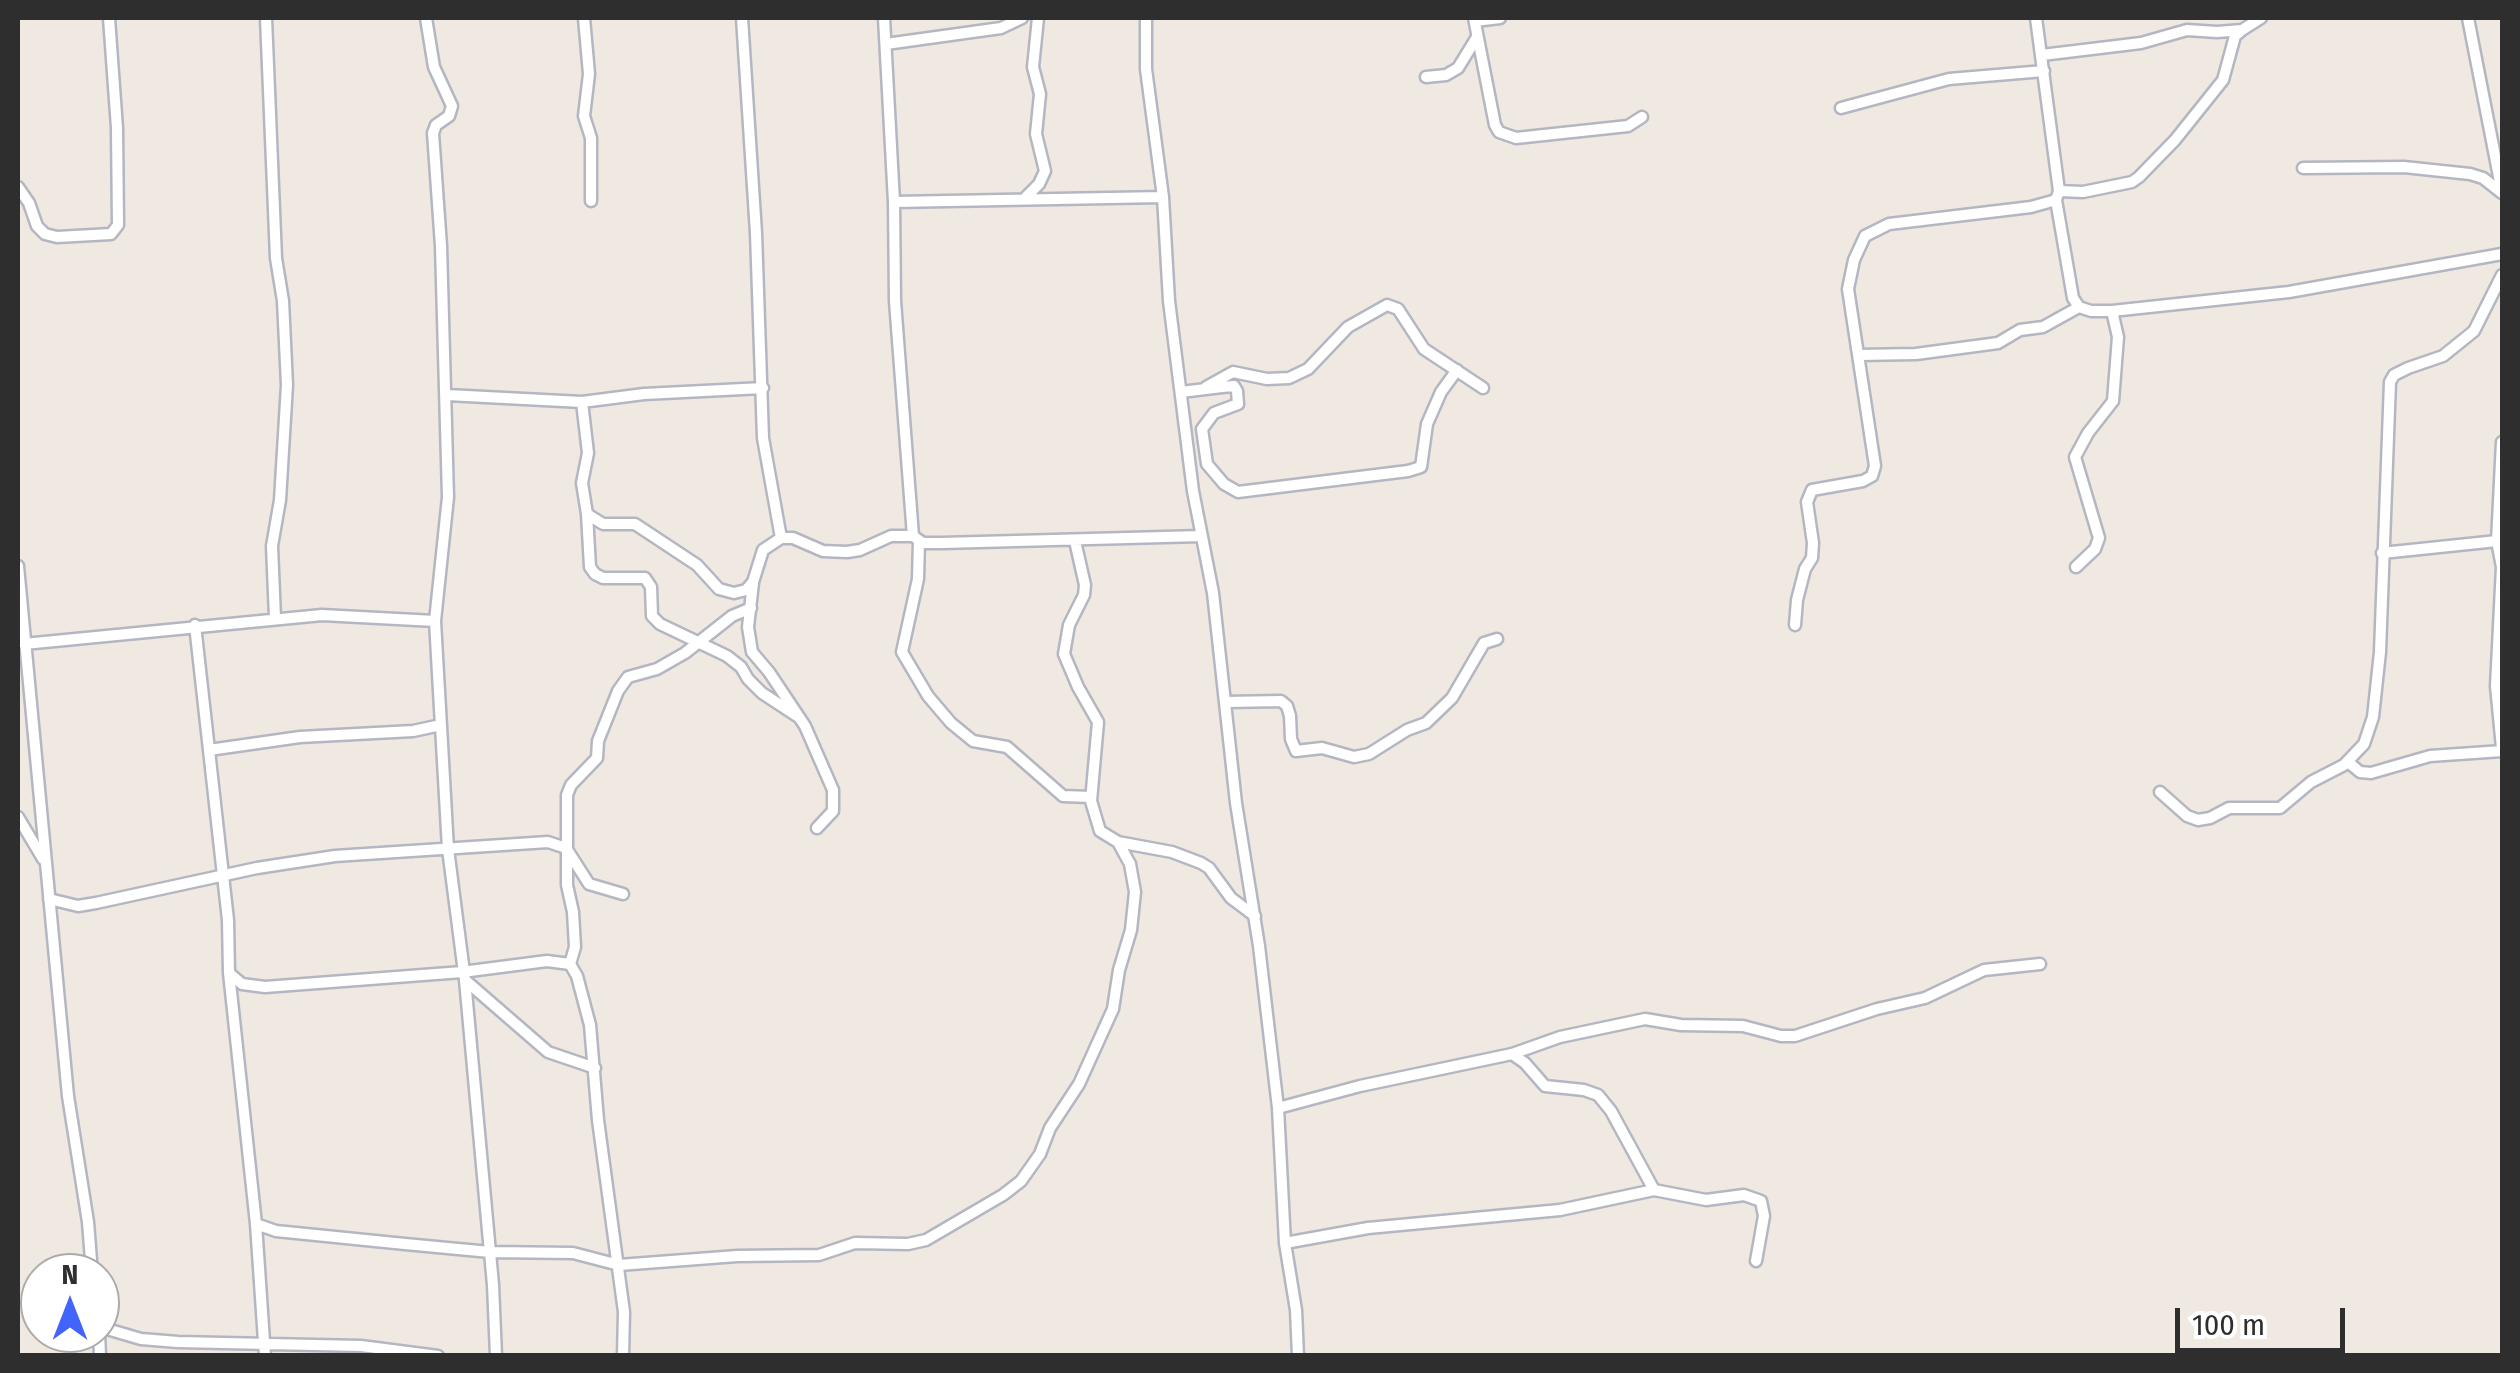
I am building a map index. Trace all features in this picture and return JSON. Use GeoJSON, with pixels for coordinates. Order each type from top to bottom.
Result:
{"type":"FeatureCollection","features":[{"type":"Feature","properties":{"kind":"street"},"geometry":{"type":"LineString","coordinates":[[18,187],[29,203],[36,226],[45,234],[111,234],[118,225],[117,128],[109,18]]}},
{"type":"Feature","properties":{"kind":"street"},"geometry":{"type":"LineString","coordinates":[[266,18],[276,258],[283,301],[287,385],[280,500],[272,546],[275,618]]}},
{"type":"Feature","properties":{"kind":"street"},"geometry":{"type":"LineString","coordinates":[[426,18],[434,67],[452,106],[449,116],[432,133],[448,496],[434,622],[448,849],[490,1252],[496,1356]]}},
{"type":"Feature","properties":{"kind":"street"},"geometry":{"type":"LineString","coordinates":[[584,18],[589,74],[584,116],[590,138],[591,202]]}},
{"type":"Feature","properties":{"kind":"street"},"geometry":{"type":"LineString","coordinates":[[742,18],[764,438],[780,538]]}},
{"type":"Feature","properties":{"kind":"street"},"geometry":{"type":"LineString","coordinates":[[884,18],[895,301],[918,580],[902,652],[928,696],[951,724],[972,741],[1006,746],[1063,796],[1091,797]]}},
{"type":"Feature","properties":{"kind":"street"},"geometry":{"type":"LineString","coordinates":[[886,44],[1001,28],[1022,18]]}},
{"type":"Feature","properties":{"kind":"street"},"geometry":{"type":"LineString","coordinates":[[1024,200],[1045,171],[1036,134],[1040,94],[1033,67],[1038,18]]}},
{"type":"Feature","properties":{"kind":"street"},"geometry":{"type":"LineString","coordinates":[[1146,18],[1146,69],[1163,197],[1169,301],[1201,536],[1213,592],[1236,804],[1256,916],[1278,1108],[1284,1243],[1296,1310],[1298,1356]]}},
{"type":"Feature","properties":{"kind":"street"},"geometry":{"type":"LineString","coordinates":[[1500,18],[1474,19],[1499,132],[1516,138],[1628,126],[1642,117]]}},
{"type":"Feature","properties":{"kind":"street"},"geometry":{"type":"LineString","coordinates":[[2036,18],[2057,195],[2073,298],[2079,307],[2112,311],[2289,292],[2502,254]]}},
{"type":"Feature","properties":{"kind":"street"},"geometry":{"type":"LineString","coordinates":[[1795,625],[1794,610],[1814,543],[1807,502],[1812,490],[1863,481],[1872,476],[1876,466],[1848,289],[1859,248],[1872,230],[1971,212],[2031,207],[2057,195],[2132,182],[2174,140],[2223,80],[2234,36],[2261,18]]}},
{"type":"Feature","properties":{"kind":"street"},"geometry":{"type":"LineString","coordinates":[[2468,18],[2502,192]]}},
{"type":"Feature","properties":{"kind":"street"},"geometry":{"type":"LineString","coordinates":[[2042,55],[2140,43],[2187,30],[2242,30]]}},
{"type":"Feature","properties":{"kind":"street"},"geometry":{"type":"LineString","coordinates":[[1426,78],[1446,75],[1458,68],[1478,36]]}},
{"type":"Feature","properties":{"kind":"street"},"geometry":{"type":"LineString","coordinates":[[1841,108],[1948,79],[2044,70]]}},
{"type":"Feature","properties":{"kind":"street"},"geometry":{"type":"LineString","coordinates":[[2303,168],[2404,167],[2470,174],[2502,192]]}},
{"type":"Feature","properties":{"kind":"street"},"geometry":{"type":"LineString","coordinates":[[894,202],[1163,197]]}},
{"type":"Feature","properties":{"kind":"street"},"geometry":{"type":"LineString","coordinates":[[2160,792],[2187,816],[2198,820],[2229,808],[2280,808],[2311,782],[2348,762],[2364,744],[2373,717],[2380,652],[2390,382],[2394,375],[2408,368],[2442,356],[2474,331],[2502,275]]}},
{"type":"Feature","properties":{"kind":"street"},"geometry":{"type":"LineString","coordinates":[[1202,391],[1233,372],[1266,379],[1289,378],[1308,369],[1348,326],[1387,305],[1398,309],[1424,349],[1483,388]]}},
{"type":"Feature","properties":{"kind":"street"},"geometry":{"type":"LineString","coordinates":[[1858,355],[1916,354],[1998,343],[2020,330],[2043,327],[2079,307]]}},
{"type":"Feature","properties":{"kind":"street"},"geometry":{"type":"LineString","coordinates":[[2076,567],[2096,549],[2099,538],[2075,457],[2088,433],[2114,401],[2118,337],[2112,311]]}},
{"type":"Feature","properties":{"kind":"street"},"geometry":{"type":"LineString","coordinates":[[1181,392],[1234,386],[1237,390],[1238,404],[1214,413],[1202,429],[1207,464],[1224,484],[1238,492],[1422,467],[1426,424],[1456,370]]}},
{"type":"Feature","properties":{"kind":"street"},"geometry":{"type":"LineString","coordinates":[[446,395],[582,402],[644,394],[764,388]]}},
{"type":"Feature","properties":{"kind":"street"},"geometry":{"type":"LineString","coordinates":[[582,402],[588,452],[582,483],[590,568],[594,574],[603,578],[645,578],[651,586],[652,616],[660,624],[727,656],[762,692],[797,716]]}},
{"type":"Feature","properties":{"kind":"street"},"geometry":{"type":"LineString","coordinates":[[2348,762],[2360,772],[2371,773],[2430,756],[2502,750],[2496,686],[2502,568],[2497,541],[2502,442]]}},
{"type":"Feature","properties":{"kind":"street"},"geometry":{"type":"LineString","coordinates":[[587,514],[603,524],[635,524],[682,553],[719,588],[746,590],[753,582]]}},
{"type":"Feature","properties":{"kind":"street"},"geometry":{"type":"LineString","coordinates":[[817,828],[833,811],[834,790],[797,716],[770,672],[752,652],[748,639],[755,567],[763,550],[780,538],[847,552],[891,536],[1074,541],[1201,536]]}},
{"type":"Feature","properties":{"kind":"street"},"geometry":{"type":"LineString","coordinates":[[1074,541],[1084,586],[1068,625],[1064,654],[1098,722],[1091,797],[1100,831],[1118,842],[1172,852],[1201,863],[1231,898],[1256,916]]}},
{"type":"Feature","properties":{"kind":"street"},"geometry":{"type":"LineString","coordinates":[[2382,553],[2497,541]]}},
{"type":"Feature","properties":{"kind":"street"},"geometry":{"type":"LineString","coordinates":[[18,566],[68,1096],[90,1253]]}},
{"type":"Feature","properties":{"kind":"street"},"geometry":{"type":"LineString","coordinates":[[623,1356],[624,1312],[590,1025],[570,964],[575,947],[566,848],[567,795],[571,785],[597,758],[598,741],[628,677],[657,669],[732,616],[751,608]]}},
{"type":"Feature","properties":{"kind":"street"},"geometry":{"type":"LineString","coordinates":[[24,644],[322,614],[434,622]]}},
{"type":"Feature","properties":{"kind":"street"},"geometry":{"type":"LineString","coordinates":[[195,626],[228,920],[229,973],[256,1224],[264,1350]]}},
{"type":"Feature","properties":{"kind":"street"},"geometry":{"type":"LineString","coordinates":[[1227,702],[1281,701],[1290,716],[1296,752],[1322,748],[1354,757],[1369,754],[1426,723],[1452,698],[1484,643],[1497,639]]}},
{"type":"Feature","properties":{"kind":"street"},"geometry":{"type":"LineString","coordinates":[[209,750],[440,726]]}},
{"type":"Feature","properties":{"kind":"street"},"geometry":{"type":"LineString","coordinates":[[18,817],[45,861]]}},
{"type":"Feature","properties":{"kind":"street"},"geometry":{"type":"LineString","coordinates":[[49,899],[78,906],[257,868],[336,856],[548,842],[566,848],[589,884],[623,894]]}},
{"type":"Feature","properties":{"kind":"street"},"geometry":{"type":"LineString","coordinates":[[256,1224],[276,1230],[490,1252],[573,1253],[618,1265],[819,1254],[855,1242],[920,1242],[989,1204],[1021,1181],[1072,1098],[1116,998],[1135,892],[1130,864],[1118,842]]}},
{"type":"Feature","properties":{"kind":"street"},"geometry":{"type":"LineString","coordinates":[[229,973],[242,984],[266,988],[463,976],[546,961],[570,964]]}},
{"type":"Feature","properties":{"kind":"street"},"geometry":{"type":"LineString","coordinates":[[1278,1108],[1645,1019],[1682,1025],[1743,1026],[1795,1036],[1876,1009],[1925,998],[1984,970],[2040,964]]}},
{"type":"Feature","properties":{"kind":"street"},"geometry":{"type":"LineString","coordinates":[[463,976],[548,1052],[594,1068]]}},
{"type":"Feature","properties":{"kind":"street"},"geometry":{"type":"LineString","coordinates":[[1512,1054],[1545,1086],[1598,1095],[1611,1111],[1654,1190]]}},
{"type":"Feature","properties":{"kind":"street"},"geometry":{"type":"LineString","coordinates":[[1284,1243],[1368,1228],[1560,1210],[1654,1190],[1696,1199],[1744,1194],[1760,1201],[1764,1216],[1756,1261]]}},
{"type":"Feature","properties":{"kind":"street"},"geometry":{"type":"LineString","coordinates":[[120,1334],[264,1350],[360,1346],[438,1356]]}}]}
